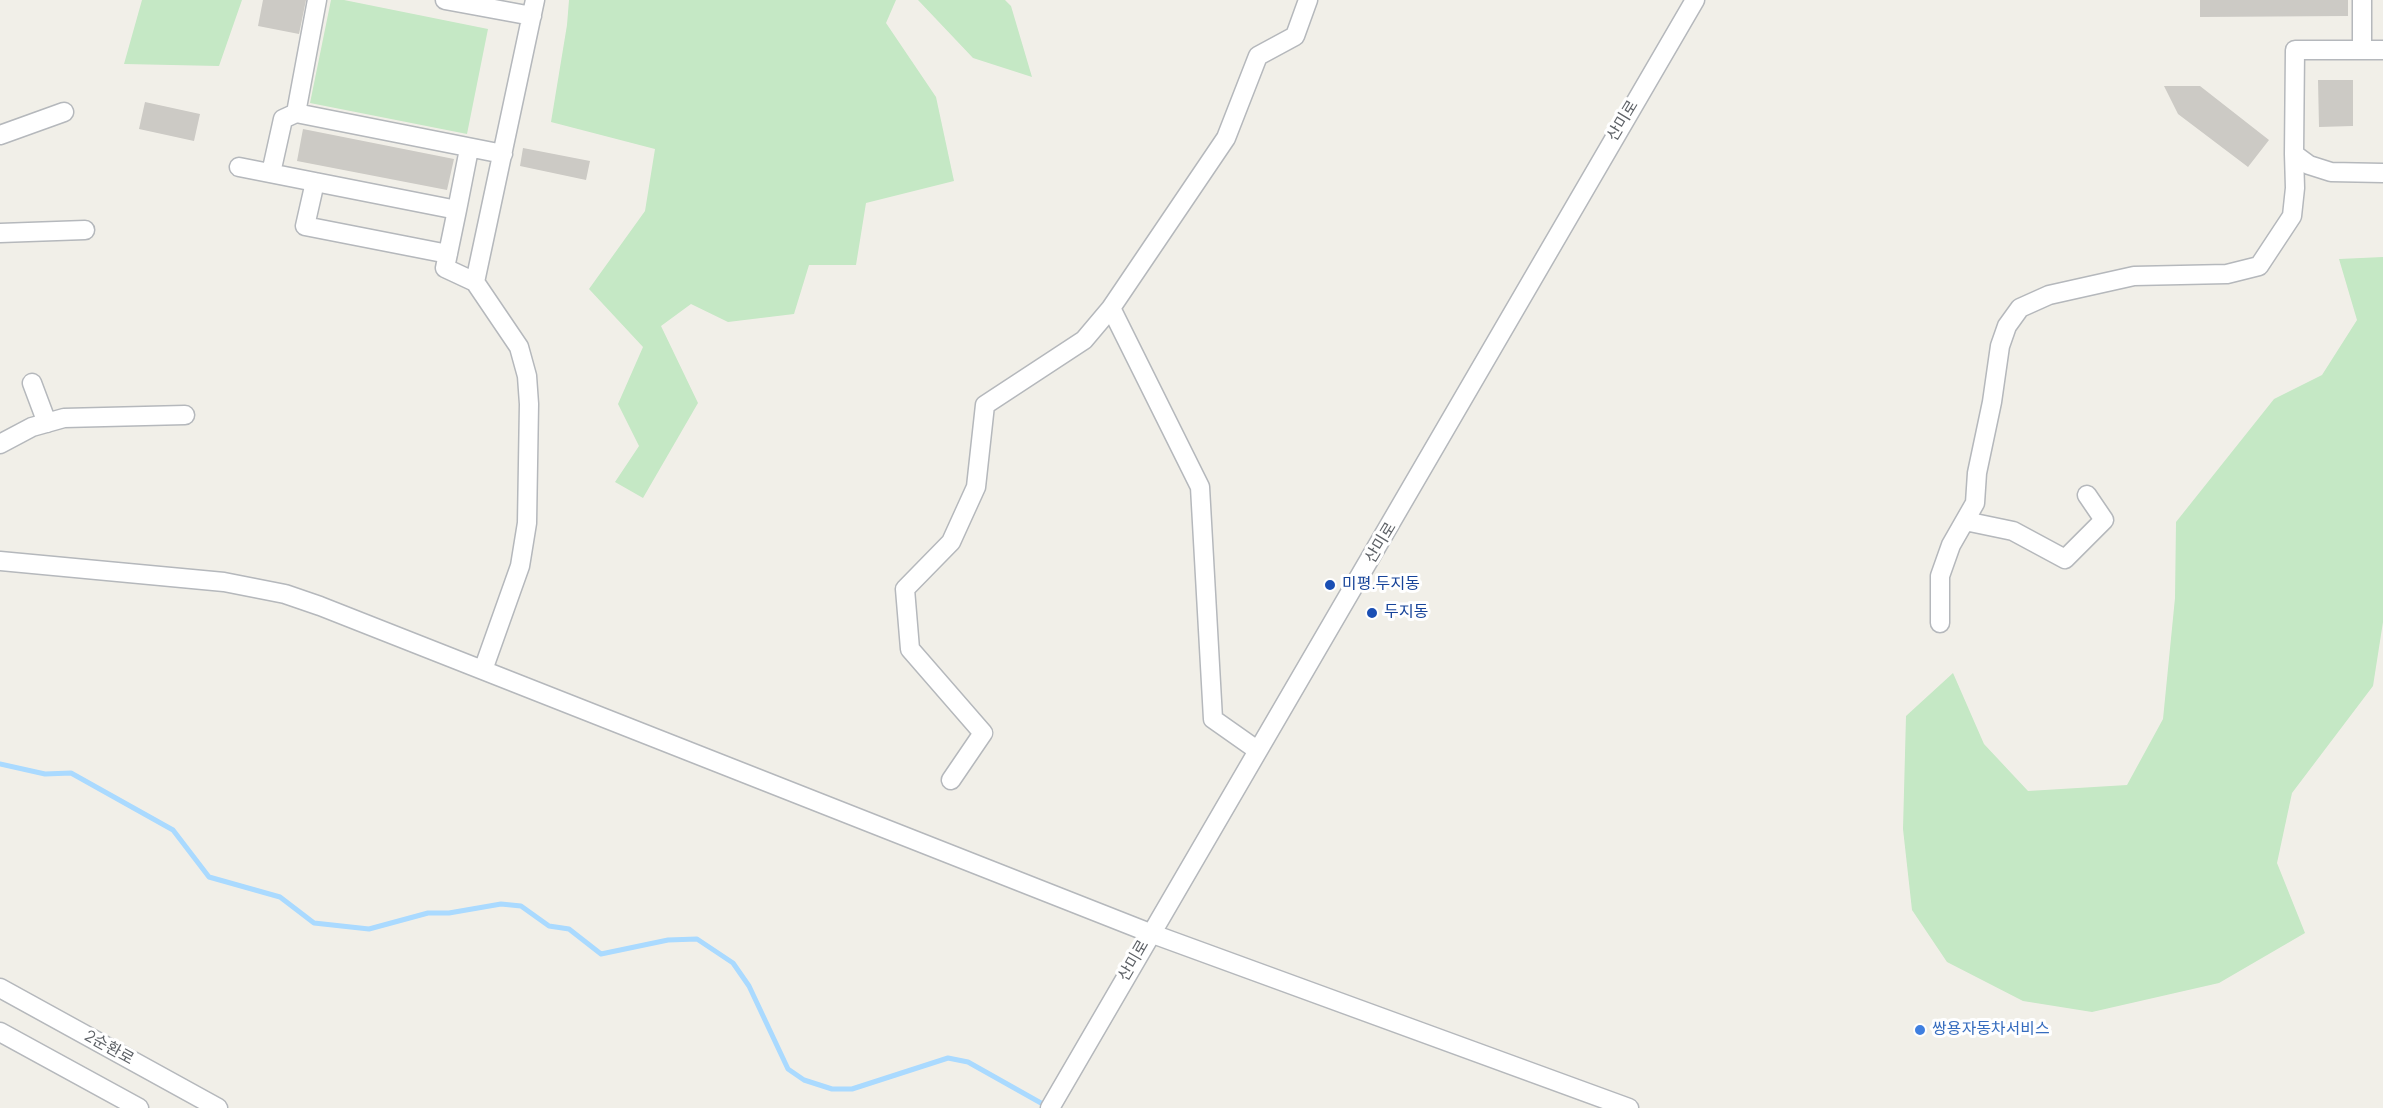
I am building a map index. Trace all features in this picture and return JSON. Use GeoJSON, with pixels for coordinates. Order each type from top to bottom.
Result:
{"type":"FeatureCollection","features":[{"type":"Feature","properties":{"kind":"street"},"geometry":{"type":"LineString","coordinates":[[296,113],[317,0]]}},
{"type":"Feature","properties":{"kind":"street"},"geometry":{"type":"LineString","coordinates":[[445,0],[534,8],[475,282]]}},
{"type":"Feature","properties":{"kind":"street"},"geometry":{"type":"LineString","coordinates":[[951,780],[983,733],[910,650],[905,589],[951,542],[976,487],[985,405],[1084,340],[1111,308],[1226,138],[1258,56],[1295,36],[1308,0]]}},
{"type":"Feature","properties":{"kind":"street","name":"산미로"},"geometry":{"type":"LineString","coordinates":[[1050,1108],[1695,0]]}},
{"type":"Feature","properties":{"kind":"street"},"geometry":{"type":"LineString","coordinates":[[2361,0],[2362,50]]}},
{"type":"Feature","properties":{"kind":"street"},"geometry":{"type":"LineString","coordinates":[[1940,623],[1940,576],[1951,545],[1975,503],[1977,473],[1992,402],[2000,346],[2007,326],[2020,308],[2049,295],[2134,276],[2227,274],[2259,267],[2292,216],[2295,188],[2295,50],[2383,50]]}},
{"type":"Feature","properties":{"kind":"street"},"geometry":{"type":"LineString","coordinates":[[0,135],[64,112]]}},
{"type":"Feature","properties":{"kind":"street"},"geometry":{"type":"LineString","coordinates":[[271,173],[283,120],[296,113],[503,154]]}},
{"type":"Feature","properties":{"kind":"street"},"geometry":{"type":"LineString","coordinates":[[469,149],[445,268],[475,282],[519,346],[526,370],[529,404],[527,523],[520,566],[483,670]]}},
{"type":"Feature","properties":{"kind":"street"},"geometry":{"type":"LineString","coordinates":[[2294,154],[2309,165],[2331,172],[2383,173]]}},
{"type":"Feature","properties":{"kind":"street"},"geometry":{"type":"LineString","coordinates":[[239,167],[457,210]]}},
{"type":"Feature","properties":{"kind":"street"},"geometry":{"type":"LineString","coordinates":[[315,182],[305,226],[448,254]]}},
{"type":"Feature","properties":{"kind":"street"},"geometry":{"type":"LineString","coordinates":[[0,233],[85,230]]}},
{"type":"Feature","properties":{"kind":"street"},"geometry":{"type":"LineString","coordinates":[[1111,308],[1200,487],[1213,719],[1257,750]]}},
{"type":"Feature","properties":{"kind":"street"},"geometry":{"type":"LineString","coordinates":[[32,383],[47,423]]}},
{"type":"Feature","properties":{"kind":"street"},"geometry":{"type":"LineString","coordinates":[[0,444],[64,418],[102,415],[185,415]]}},
{"type":"Feature","properties":{"kind":"street"},"geometry":{"type":"LineString","coordinates":[[1965,521],[2013,531],[2065,559],[2104,520],[2087,495]]}},
{"type":"Feature","properties":{"kind":"street"},"geometry":{"type":"LineString","coordinates":[[0,561],[198,578],[253,586],[320,606],[1150,933],[1629,1108]]}},
{"type":"Feature","properties":{"kind":"street","name":"2순환로"},"geometry":{"type":"LineString","coordinates":[[0,987],[218,1108]]}},
{"type":"Feature","properties":{"kind":"street"},"geometry":{"type":"LineString","coordinates":[[0,1032],[138,1108]]}},
{"type":"Feature","properties":{"kind":"green space"},"geometry":{"type":"Polygon","coordinates":[[[142,0],[242,0],[219,66],[124,64],[142,0]]]}},
{"type":"Feature","properties":{"kind":"green space"},"geometry":{"type":"Polygon","coordinates":[[[331,0],[344,0],[488,29],[467,134],[310,103],[331,0]]]}},
{"type":"Feature","properties":{"kind":"green space"},"geometry":{"type":"Polygon","coordinates":[[[569,0],[896,0],[886,23],[936,97],[954,181],[866,203],[856,265],[809,265],[794,314],[728,322],[691,304],[661,326],[698,403],[643,498],[615,482],[639,446],[618,404],[643,347],[589,289],[645,211],[655,149],[551,122],[569,0]]]}},
{"type":"Feature","properties":{"kind":"green space"},"geometry":{"type":"Polygon","coordinates":[[[918,0],[1005,0],[1011,6],[1032,77],[973,58],[918,0]]]}},
{"type":"Feature","properties":{"kind":"green space"},"geometry":{"type":"Polygon","coordinates":[[[2383,257],[2383,622],[2373,686],[2292,793],[2277,863],[2305,933],[2219,983],[2092,1012],[2023,1001],[1947,962],[1912,910],[1903,829],[1906,716],[1953,673],[1984,744],[2028,791],[2127,785],[2163,719],[2175,598],[2176,522],[2274,399],[2322,375],[2357,320],[2339,259],[2383,257]]]}},
{"type":"Feature","properties":{"kind":"building"},"geometry":{"type":"Polygon","coordinates":[[[263,0],[306,0],[299,34],[258,26],[263,0]]]}},
{"type":"Feature","properties":{"kind":"building"},"geometry":{"type":"Polygon","coordinates":[[[2200,0],[2348,0],[2348,16],[2200,17],[2200,0]]]}},
{"type":"Feature","properties":{"kind":"building"},"geometry":{"type":"Polygon","coordinates":[[[2318,80],[2353,80],[2353,126],[2319,127],[2318,80]]]}},
{"type":"Feature","properties":{"kind":"building"},"geometry":{"type":"Polygon","coordinates":[[[2164,86],[2200,86],[2269,140],[2248,167],[2178,114],[2164,86]]]}},
{"type":"Feature","properties":{"kind":"building"},"geometry":{"type":"Polygon","coordinates":[[[145,102],[200,114],[194,141],[139,129],[145,102]]]}},
{"type":"Feature","properties":{"kind":"building"},"geometry":{"type":"Polygon","coordinates":[[[303,129],[454,159],[447,190],[297,161],[303,129]]]}},
{"type":"Feature","properties":{"kind":"building"},"geometry":{"type":"Polygon","coordinates":[[[523,148],[590,161],[586,180],[520,166],[523,148]]]}},
{"type":"Feature","properties":{"kind":"waterway"},"geometry":{"type":"LineString","coordinates":[[0,764],[45,774],[71,773],[173,830],[209,877],[280,897],[314,923],[369,929],[428,913],[449,913],[501,904],[521,906],[549,926],[569,929],[601,954],[668,940],[697,939],[733,963],[749,986],[788,1069],[804,1080],[832,1089],[852,1089],[948,1058],[968,1062],[1048,1107]]}},
{"type":"Feature","properties":{"kind":"place","name":"미평.두지동"},"geometry":{"type":"Point","coordinates":[1330,585]}},
{"type":"Feature","properties":{"kind":"place","name":"두지동"},"geometry":{"type":"Point","coordinates":[1372,613]}},
{"type":"Feature","properties":{"kind":"place","name":"쌍용자동차서비스"},"geometry":{"type":"Point","coordinates":[1920,1030]}}]}
